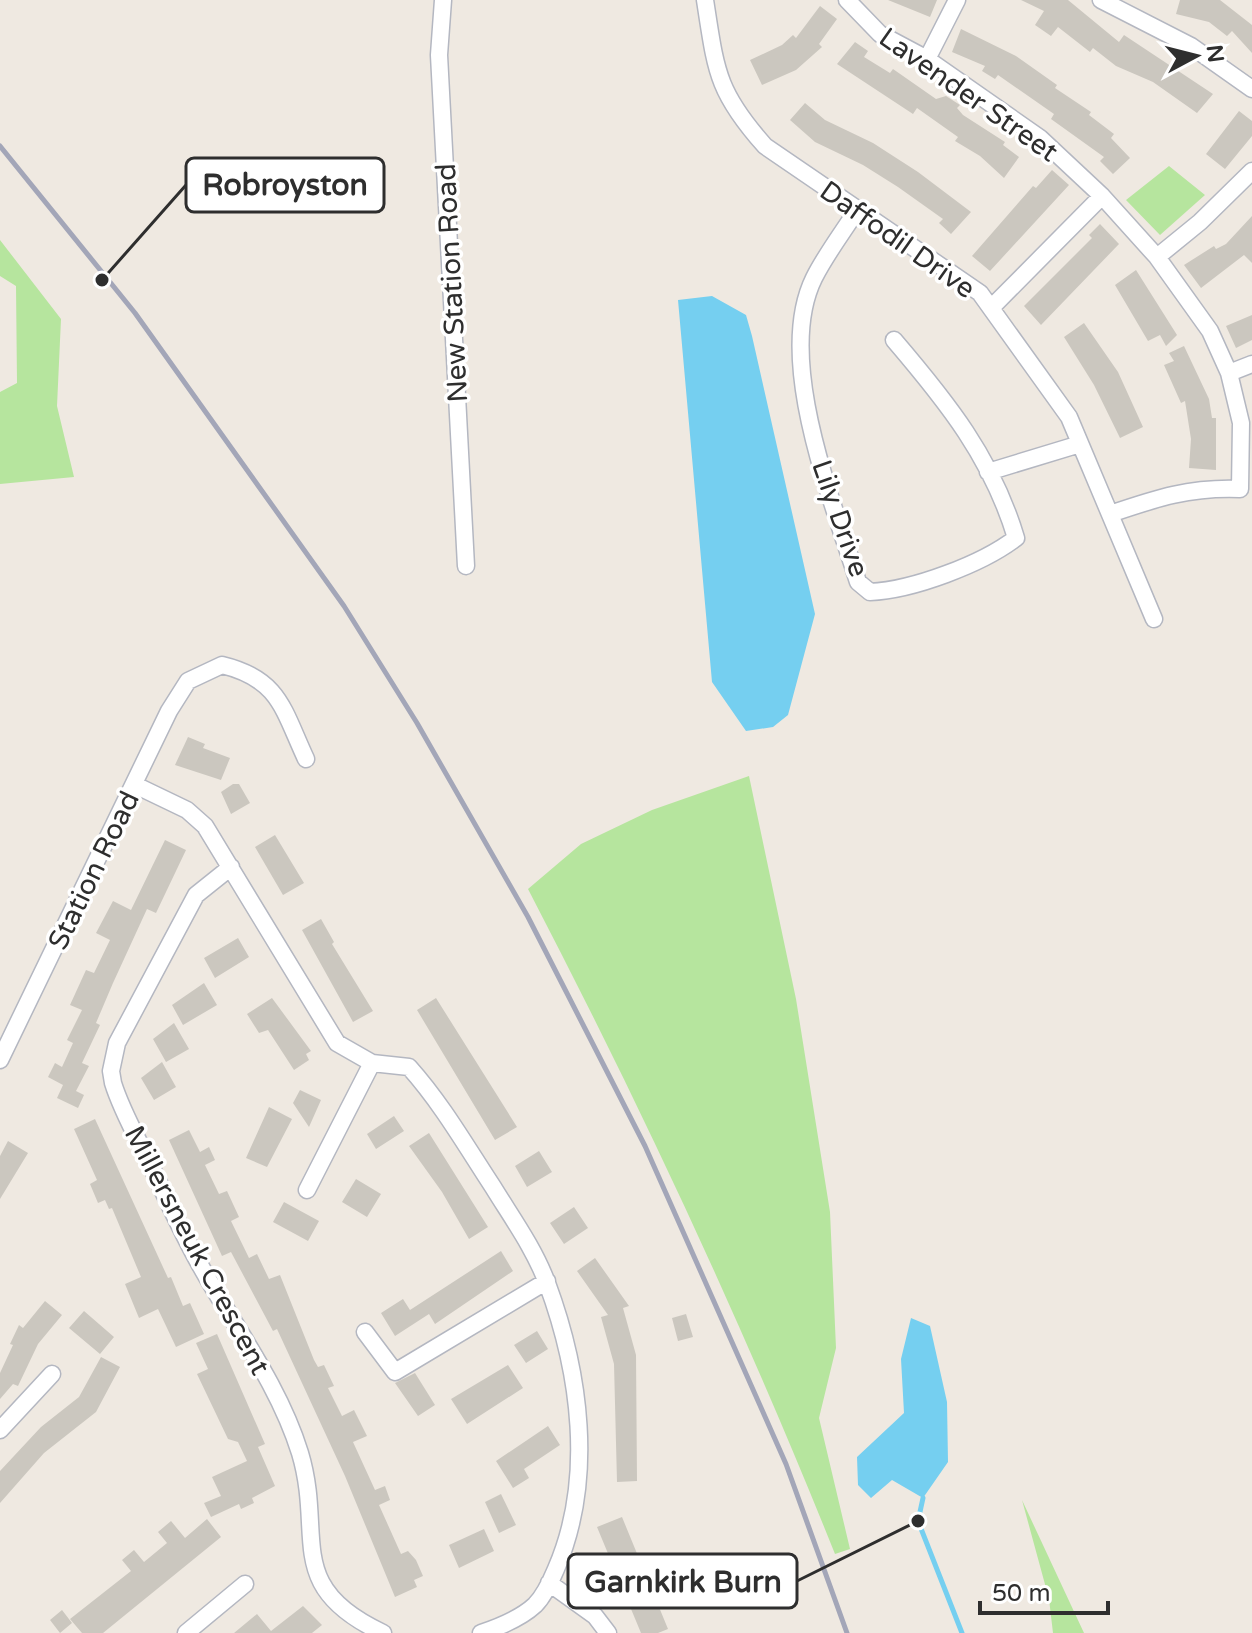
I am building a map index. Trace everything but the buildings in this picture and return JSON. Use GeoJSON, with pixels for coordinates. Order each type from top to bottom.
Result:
{"type":"FeatureCollection","features":[{"type":"Feature","properties":{"kind":"street","name":"New Station Road"},"geometry":{"type":"LineString","coordinates":[[443,0],[439,55],[466,566]]}},
{"type":"Feature","properties":{"kind":"street","name":"Daffodil Drive"},"geometry":{"type":"LineString","coordinates":[[705,0],[716,75],[738,116],[765,146],[980,293],[991,308],[1069,417],[1154,619]]}},
{"type":"Feature","properties":{"kind":"street","name":"Lavender Street"},"geometry":{"type":"LineString","coordinates":[[847,0],[880,34],[927,59],[1040,138],[1102,196],[1157,257],[1210,331],[1229,373],[1241,423],[1246,490]]}},
{"type":"Feature","properties":{"kind":"street"},"geometry":{"type":"LineString","coordinates":[[927,59],[957,0]]}},
{"type":"Feature","properties":{"kind":"street"},"geometry":{"type":"LineString","coordinates":[[1101,0],[1191,46],[1252,89]]}},
{"type":"Feature","properties":{"kind":"street"},"geometry":{"type":"LineString","coordinates":[[1157,257],[1200,222],[1252,171]]}},
{"type":"Feature","properties":{"kind":"street"},"geometry":{"type":"LineString","coordinates":[[991,308],[1102,196]]}},
{"type":"Feature","properties":{"kind":"street","name":"Lily Drive"},"geometry":{"type":"LineString","coordinates":[[857,210],[814,279],[801,338],[808,422],[858,582],[870,592],[887,591],[952,569],[1001,549],[1016,538],[1005,504],[957,414],[894,340]]}},
{"type":"Feature","properties":{"kind":"street"},"geometry":{"type":"LineString","coordinates":[[1229,373],[1252,364]]}},
{"type":"Feature","properties":{"kind":"street"},"geometry":{"type":"LineString","coordinates":[[988,472],[1080,444]]}},
{"type":"Feature","properties":{"kind":"street"},"geometry":{"type":"LineString","coordinates":[[1110,514],[1179,491],[1203,487],[1246,490]]}},
{"type":"Feature","properties":{"kind":"street","name":"Station Road"},"geometry":{"type":"LineString","coordinates":[[0,1060],[169,711],[188,681],[222,665],[257,676],[275,693],[306,759]]}},
{"type":"Feature","properties":{"kind":"street"},"geometry":{"type":"LineString","coordinates":[[135,785],[205,826],[337,1043],[372,1063],[409,1067],[435,1097],[532,1249],[547,1281],[565,1339],[580,1426],[571,1522],[566,1545],[536,1604],[518,1617],[481,1633]]}},
{"type":"Feature","properties":{"kind":"street","name":"Millersneuk Crescent"},"geometry":{"type":"LineString","coordinates":[[231,867],[196,895],[117,1043],[111,1071],[113,1083],[199,1264],[257,1360],[292,1433],[305,1479],[310,1551],[317,1575],[331,1599],[342,1610],[383,1633]]}},
{"type":"Feature","properties":{"kind":"street"},"geometry":{"type":"LineString","coordinates":[[307,1190],[372,1063]]}},
{"type":"Feature","properties":{"kind":"street"},"geometry":{"type":"LineString","coordinates":[[365,1332],[395,1372],[547,1281]]}},
{"type":"Feature","properties":{"kind":"street"},"geometry":{"type":"LineString","coordinates":[[0,1430],[52,1374]]}},
{"type":"Feature","properties":{"kind":"street"},"geometry":{"type":"LineString","coordinates":[[549,1583],[595,1616],[608,1633]]}},
{"type":"Feature","properties":{"kind":"street"},"geometry":{"type":"LineString","coordinates":[[186,1633],[245,1584]]}},
{"type":"Feature","properties":{"kind":"green space"},"geometry":{"type":"Polygon","coordinates":[[[1169,166],[1205,195],[1160,235],[1126,200],[1169,166]]]}},
{"type":"Feature","properties":{"kind":"green space"},"geometry":{"type":"Polygon","coordinates":[[[0,240],[61,319],[57,406],[74,477],[0,484],[0,392],[17,383],[16,286],[0,276],[0,240]]]}},
{"type":"Feature","properties":{"kind":"green space"},"geometry":{"type":"Polygon","coordinates":[[[749,776],[796,999],[830,1212],[836,1348],[819,1418],[850,1549],[835,1554],[765,1385],[690,1218],[528,889],[581,844],[652,810],[749,776]]]}},
{"type":"Feature","properties":{"kind":"green space"},"geometry":{"type":"Polygon","coordinates":[[[1022,1500],[1084,1633],[1053,1633],[1049,1599],[1022,1500]]]}},
{"type":"Feature","properties":{"kind":"water"},"geometry":{"type":"Polygon","coordinates":[[[712,296],[746,315],[815,614],[788,715],[773,727],[746,731],[712,682],[678,300],[712,296]]]}},
{"type":"Feature","properties":{"kind":"water"},"geometry":{"type":"Polygon","coordinates":[[[911,1318],[930,1326],[947,1402],[948,1462],[923,1498],[892,1480],[871,1498],[858,1485],[857,1457],[904,1413],[901,1359],[911,1318]]]}},
{"type":"Feature","properties":{"kind":"waterway"},"geometry":{"type":"LineString","coordinates":[[923,1498],[918,1521],[962,1633]]}},
{"type":"Feature","properties":{"kind":"railway"},"geometry":{"type":"LineString","coordinates":[[0,146],[135,313],[344,606],[417,723],[528,917],[645,1146],[786,1464],[847,1633]]}},
{"type":"Feature","properties":{"kind":"place","name":"Robroyston"},"geometry":{"type":"Point","coordinates":[102,280]}},
{"type":"Feature","properties":{"kind":"place","name":"Garnkirk Burn"},"geometry":{"type":"Point","coordinates":[918,1521]}}]}
